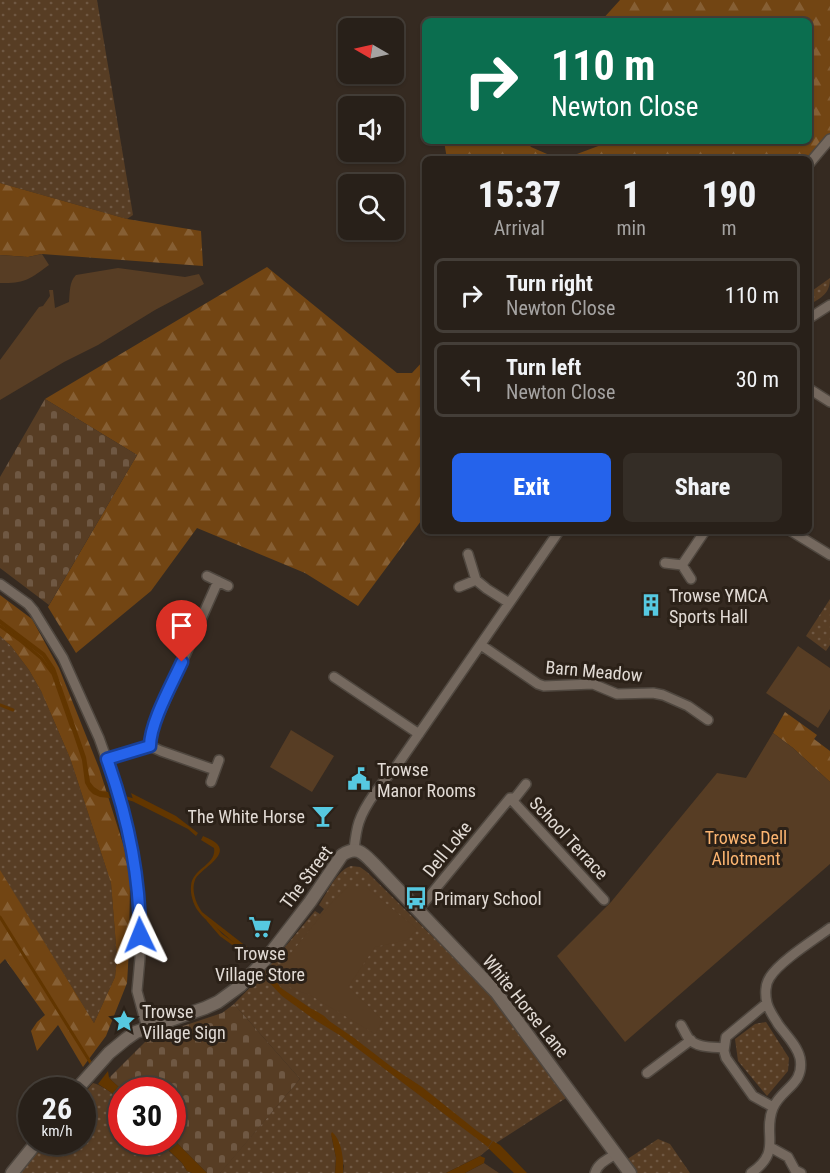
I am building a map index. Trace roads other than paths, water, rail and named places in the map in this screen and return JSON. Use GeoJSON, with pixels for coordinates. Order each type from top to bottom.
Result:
{"type":"FeatureCollection","features":[{"type":"Feature","properties":{"kind":"street"},"geometry":{"type":"LineString","coordinates":[[812,161],[828,145]]}},
{"type":"Feature","properties":{"kind":"street"},"geometry":{"type":"LineString","coordinates":[[812,316],[830,305]]}},
{"type":"Feature","properties":{"kind":"street"},"geometry":{"type":"LineString","coordinates":[[812,391],[830,402]]}},
{"type":"Feature","properties":{"kind":"street","name":"The Street"},"geometry":{"type":"LineString","coordinates":[[88,1077],[109,1053],[126,1039],[147,1028],[218,1002],[252,975],[318,891],[342,855],[354,850],[361,816],[557,534]]}},
{"type":"Feature","properties":{"kind":"street"},"geometry":{"type":"LineString","coordinates":[[682,566],[703,534]]}},
{"type":"Feature","properties":{"kind":"street"},"geometry":{"type":"LineString","coordinates":[[796,534],[830,555]]}},
{"type":"Feature","properties":{"kind":"street"},"geometry":{"type":"LineString","coordinates":[[468,554],[477,580],[487,590],[509,603]]}},
{"type":"Feature","properties":{"kind":"street"},"geometry":{"type":"LineString","coordinates":[[665,563],[682,566],[691,579]]}},
{"type":"Feature","properties":{"kind":"street"},"geometry":{"type":"LineString","coordinates":[[207,576],[228,586]]}},
{"type":"Feature","properties":{"kind":"street"},"geometry":{"type":"LineString","coordinates":[[459,587],[477,580]]}},
{"type":"Feature","properties":{"kind":"street"},"geometry":{"type":"LineString","coordinates":[[150,746],[150,737],[155,723],[218,581]]}},
{"type":"Feature","properties":{"kind":"street"},"geometry":{"type":"LineString","coordinates":[[0,584],[34,611],[63,658],[90,716],[120,797],[133,856],[140,911],[137,991],[147,1028]]}},
{"type":"Feature","properties":{"kind":"street","name":"Barn Meadow"},"geometry":{"type":"LineString","coordinates":[[481,645],[544,686],[593,684],[618,694],[663,695],[688,706],[708,720]]}},
{"type":"Feature","properties":{"kind":"street"},"geometry":{"type":"LineString","coordinates":[[334,677],[418,734]]}},
{"type":"Feature","properties":{"kind":"street"},"geometry":{"type":"LineString","coordinates":[[107,759],[150,746],[161,752],[215,770]]}},
{"type":"Feature","properties":{"kind":"street"},"geometry":{"type":"LineString","coordinates":[[211,782],[219,760]]}},
{"type":"Feature","properties":{"kind":"street","name":"Dell Loke"},"geometry":{"type":"LineString","coordinates":[[418,910],[510,798],[514,798],[526,784]]}},
{"type":"Feature","properties":{"kind":"street","name":"School Terrace"},"geometry":{"type":"LineString","coordinates":[[510,798],[604,900]]}},
{"type":"Feature","properties":{"kind":"street","name":"White Horse Lane"},"geometry":{"type":"LineString","coordinates":[[354,850],[363,854],[496,992],[630,1173]]}},
{"type":"Feature","properties":{"kind":"street"},"geometry":{"type":"LineString","coordinates":[[751,1173],[768,1157],[773,1107],[788,1088],[797,1081],[800,1072],[797,1050],[784,1033],[767,1003],[767,984],[770,976],[780,966],[830,928]]}},
{"type":"Feature","properties":{"kind":"street"},"geometry":{"type":"LineString","coordinates":[[767,1003],[726,1037],[724,1048],[726,1058],[753,1096],[773,1107]]}},
{"type":"Feature","properties":{"kind":"street"},"geometry":{"type":"LineString","coordinates":[[681,1025],[691,1040],[699,1045],[724,1048]]}},
{"type":"Feature","properties":{"kind":"street"},"geometry":{"type":"LineString","coordinates":[[646,1073],[691,1040]]}},
{"type":"Feature","properties":{"kind":"street"},"geometry":{"type":"LineString","coordinates":[[770,1147],[788,1157],[795,1170],[801,1173]]}},
{"type":"Feature","properties":{"kind":"street"},"geometry":{"type":"LineString","coordinates":[[595,1173],[602,1163],[616,1154]]}},
{"type":"Feature","properties":{"kind":"street"},"geometry":{"type":"LineString","coordinates":[[12,1173],[27,1155]]}},
{"type":"Feature","properties":{"kind":"waterway"},"geometry":{"type":"LineString","coordinates":[[0,626],[41,658],[53,674],[72,728]]}},
{"type":"Feature","properties":{"kind":"waterway"},"geometry":{"type":"LineString","coordinates":[[0,705],[13,710]]}},
{"type":"Feature","properties":{"kind":"waterway"},"geometry":{"type":"LineString","coordinates":[[123,797],[137,801]]}},
{"type":"Feature","properties":{"kind":"waterway"},"geometry":{"type":"LineString","coordinates":[[0,917],[92,1065]]}},
{"type":"Feature","properties":{"kind":"waterway"},"geometry":{"type":"LineString","coordinates":[[208,920],[221,935],[246,953]]}},
{"type":"Feature","properties":{"kind":"waterway"},"geometry":{"type":"LineString","coordinates":[[313,1011],[327,1021]]}},
{"type":"Feature","properties":{"kind":"place","name":"Trowse YMCA Sports Hall"},"geometry":{"type":"Point","coordinates":[651,605]}},
{"type":"Feature","properties":{"kind":"place","name":"Trowse Manor Rooms"},"geometry":{"type":"Point","coordinates":[359,779]}},
{"type":"Feature","properties":{"kind":"place","name":"The White Horse"},"geometry":{"type":"Point","coordinates":[323,816]}},
{"type":"Feature","properties":{"kind":"place","name":"Primary School"},"geometry":{"type":"Point","coordinates":[416,898]}},
{"type":"Feature","properties":{"kind":"place","name":"Trowse Village Store"},"geometry":{"type":"Point","coordinates":[260,927]}},
{"type":"Feature","properties":{"kind":"place","name":"Trowse Village Sign"},"geometry":{"type":"Point","coordinates":[124,1021]}},
{"type":"Feature","properties":{"kind":"park label","name":"Trowse Dell Allotment"},"geometry":{"type":"Point","coordinates":[746,847]}}]}
